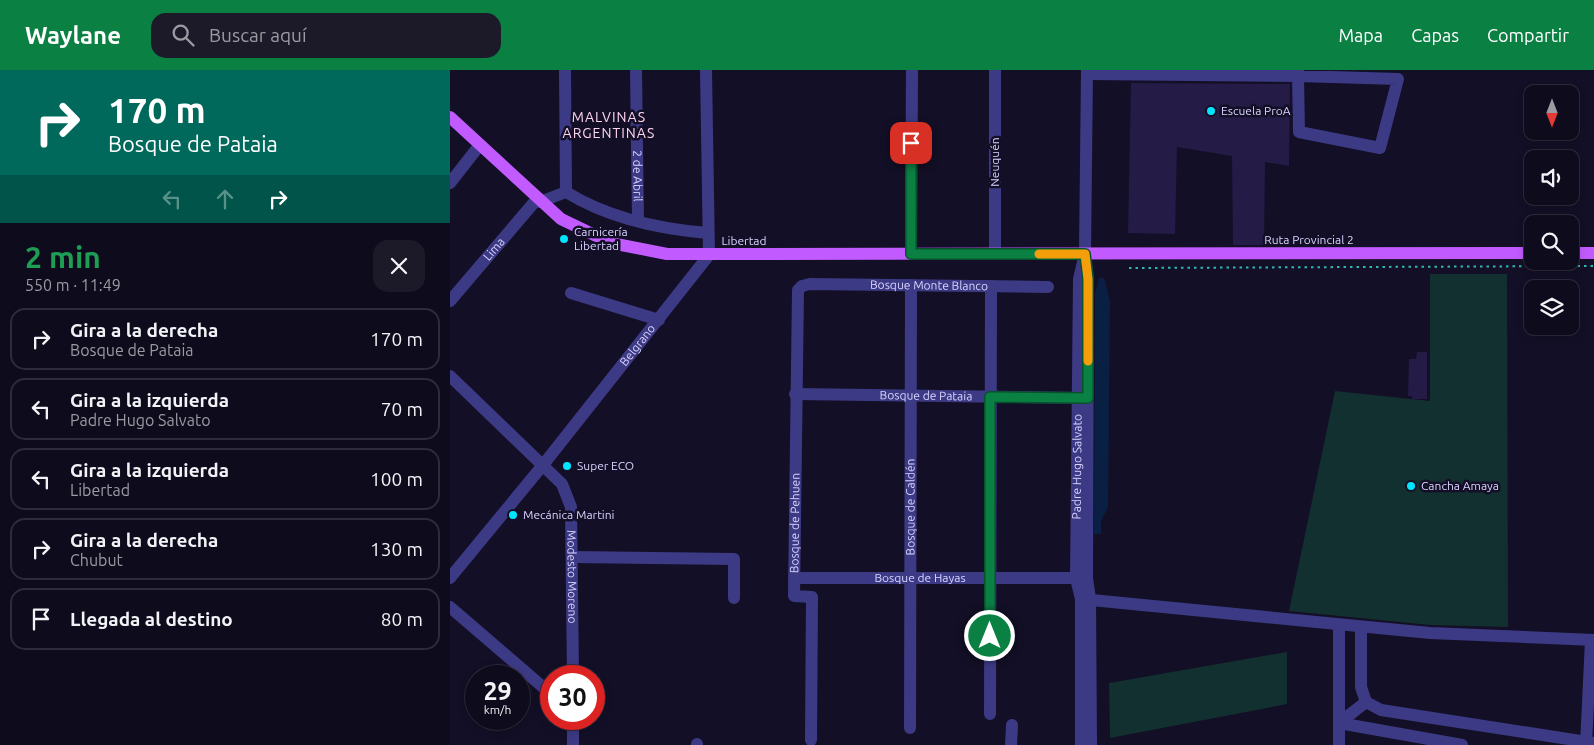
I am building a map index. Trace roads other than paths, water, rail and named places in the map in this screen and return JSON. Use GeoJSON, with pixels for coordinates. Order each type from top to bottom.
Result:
{"type":"FeatureCollection","features":[{"type":"Feature","properties":{"kind":"main road","name":"Libertad"},"geometry":{"type":"LineString","coordinates":[[450,118],[561,219],[612,243],[660,253],[709,255],[1085,254]]}},
{"type":"Feature","properties":{"kind":"main road","name":"Ruta Provincial 2"},"geometry":{"type":"LineString","coordinates":[[1085,254],[1524,253]]}},
{"type":"Feature","properties":{"kind":"main road"},"geometry":{"type":"LineString","coordinates":[[1579,253],[1594,253]]}},
{"type":"Feature","properties":{"kind":"street"},"geometry":{"type":"LineString","coordinates":[[565,70],[566,192]]}},
{"type":"Feature","properties":{"kind":"street","name":"2 de Abril"},"geometry":{"type":"LineString","coordinates":[[636,70],[638,222]]}},
{"type":"Feature","properties":{"kind":"street"},"geometry":{"type":"LineString","coordinates":[[706,70],[709,255]]}},
{"type":"Feature","properties":{"kind":"street"},"geometry":{"type":"LineString","coordinates":[[911,254],[912,70]]}},
{"type":"Feature","properties":{"kind":"street","name":"Neuquén"},"geometry":{"type":"LineString","coordinates":[[995,70],[995,254]]}},
{"type":"Feature","properties":{"kind":"street"},"geometry":{"type":"LineString","coordinates":[[1087,72],[1298,73],[1398,79],[1380,148],[1299,132],[1298,73]]}},
{"type":"Feature","properties":{"kind":"street","name":"Padre Hugo Salvato"},"geometry":{"type":"LineString","coordinates":[[1087,72],[1085,254],[1088,279],[1076,578],[1086,599],[1090,745]]}},
{"type":"Feature","properties":{"kind":"street"},"geometry":{"type":"LineString","coordinates":[[450,183],[479,146]]}},
{"type":"Feature","properties":{"kind":"street"},"geometry":{"type":"LineString","coordinates":[[538,200],[566,192],[580,200],[638,222],[664,228],[708,233]]}},
{"type":"Feature","properties":{"kind":"street","name":"Lima"},"geometry":{"type":"LineString","coordinates":[[450,301],[538,200]]}},
{"type":"Feature","properties":{"kind":"street","name":"Padre Hugo Salvato"},"geometry":{"type":"LineString","coordinates":[[1081,745],[1087,578],[1079,279],[1085,254]]}},
{"type":"Feature","properties":{"kind":"street","name":"Belgrano"},"geometry":{"type":"LineString","coordinates":[[450,578],[543,465],[709,255]]}},
{"type":"Feature","properties":{"kind":"street","name":"Bosque Monte Blanco"},"geometry":{"type":"LineString","coordinates":[[798,290],[802,286],[810,284],[1048,287]]}},
{"type":"Feature","properties":{"kind":"street","name":"Bosque de Caldén"},"geometry":{"type":"LineString","coordinates":[[910,728],[911,285]]}},
{"type":"Feature","properties":{"kind":"street"},"geometry":{"type":"LineString","coordinates":[[990,714],[991,286]]}},
{"type":"Feature","properties":{"kind":"street","name":"Bosque de Pehuen"},"geometry":{"type":"LineString","coordinates":[[798,290],[795,394],[794,596],[812,598]]}},
{"type":"Feature","properties":{"kind":"street"},"geometry":{"type":"LineString","coordinates":[[572,293],[659,320]]}},
{"type":"Feature","properties":{"kind":"street","name":"Modesto Moreno"},"geometry":{"type":"LineString","coordinates":[[450,376],[543,465],[562,484],[567,492],[571,507],[573,665]]}},
{"type":"Feature","properties":{"kind":"street","name":"Bosque de Pataia"},"geometry":{"type":"LineString","coordinates":[[795,394],[1083,398]]}},
{"type":"Feature","properties":{"kind":"street"},"geometry":{"type":"LineString","coordinates":[[572,557],[734,559],[734,598]]}},
{"type":"Feature","properties":{"kind":"street","name":"Bosque de Hayas"},"geometry":{"type":"LineString","coordinates":[[794,578],[1076,578]]}},
{"type":"Feature","properties":{"kind":"street"},"geometry":{"type":"LineString","coordinates":[[811,740],[812,598],[817,579]]}},
{"type":"Feature","properties":{"kind":"street"},"geometry":{"type":"LineString","coordinates":[[1086,599],[1430,633],[1592,640],[1589,744],[1381,710],[1366,702],[1361,687],[1361,627]]}},
{"type":"Feature","properties":{"kind":"street"},"geometry":{"type":"LineString","coordinates":[[450,607],[540,685]]}},
{"type":"Feature","properties":{"kind":"street"},"geometry":{"type":"LineString","coordinates":[[1339,625],[1339,745]]}},
{"type":"Feature","properties":{"kind":"street"},"geometry":{"type":"LineString","coordinates":[[1339,723],[1366,702]]}},
{"type":"Feature","properties":{"kind":"street"},"geometry":{"type":"LineString","coordinates":[[1339,723],[1462,745]]}},
{"type":"Feature","properties":{"kind":"street"},"geometry":{"type":"LineString","coordinates":[[1011,745],[1012,725]]}},
{"type":"Feature","properties":{"kind":"street"},"geometry":{"type":"LineString","coordinates":[[573,730],[573,745]]}},
{"type":"Feature","properties":{"kind":"water"},"geometry":{"type":"Polygon","coordinates":[[[1099,278],[1104,278],[1110,301],[1108,507],[1101,521],[1101,534],[1094,534],[1095,293],[1099,278]]]}},
{"type":"Feature","properties":{"kind":"place","name":"Escuela ProA"},"geometry":{"type":"Point","coordinates":[1211,111]}},
{"type":"Feature","properties":{"kind":"place","name":"Carnicería Libertad"},"geometry":{"type":"Point","coordinates":[564,239]}},
{"type":"Feature","properties":{"kind":"place","name":"Super ECO"},"geometry":{"type":"Point","coordinates":[567,466]}},
{"type":"Feature","properties":{"kind":"place","name":"Cancha Amaya"},"geometry":{"type":"Point","coordinates":[1411,486]}},
{"type":"Feature","properties":{"kind":"place","name":"Mecánica Martini"},"geometry":{"type":"Point","coordinates":[513,515]}},
{"type":"Feature","properties":{"kind":"district","name":"MALVINAS ARGENTINAS"},"geometry":{"type":"Point","coordinates":[609,126]}}]}
